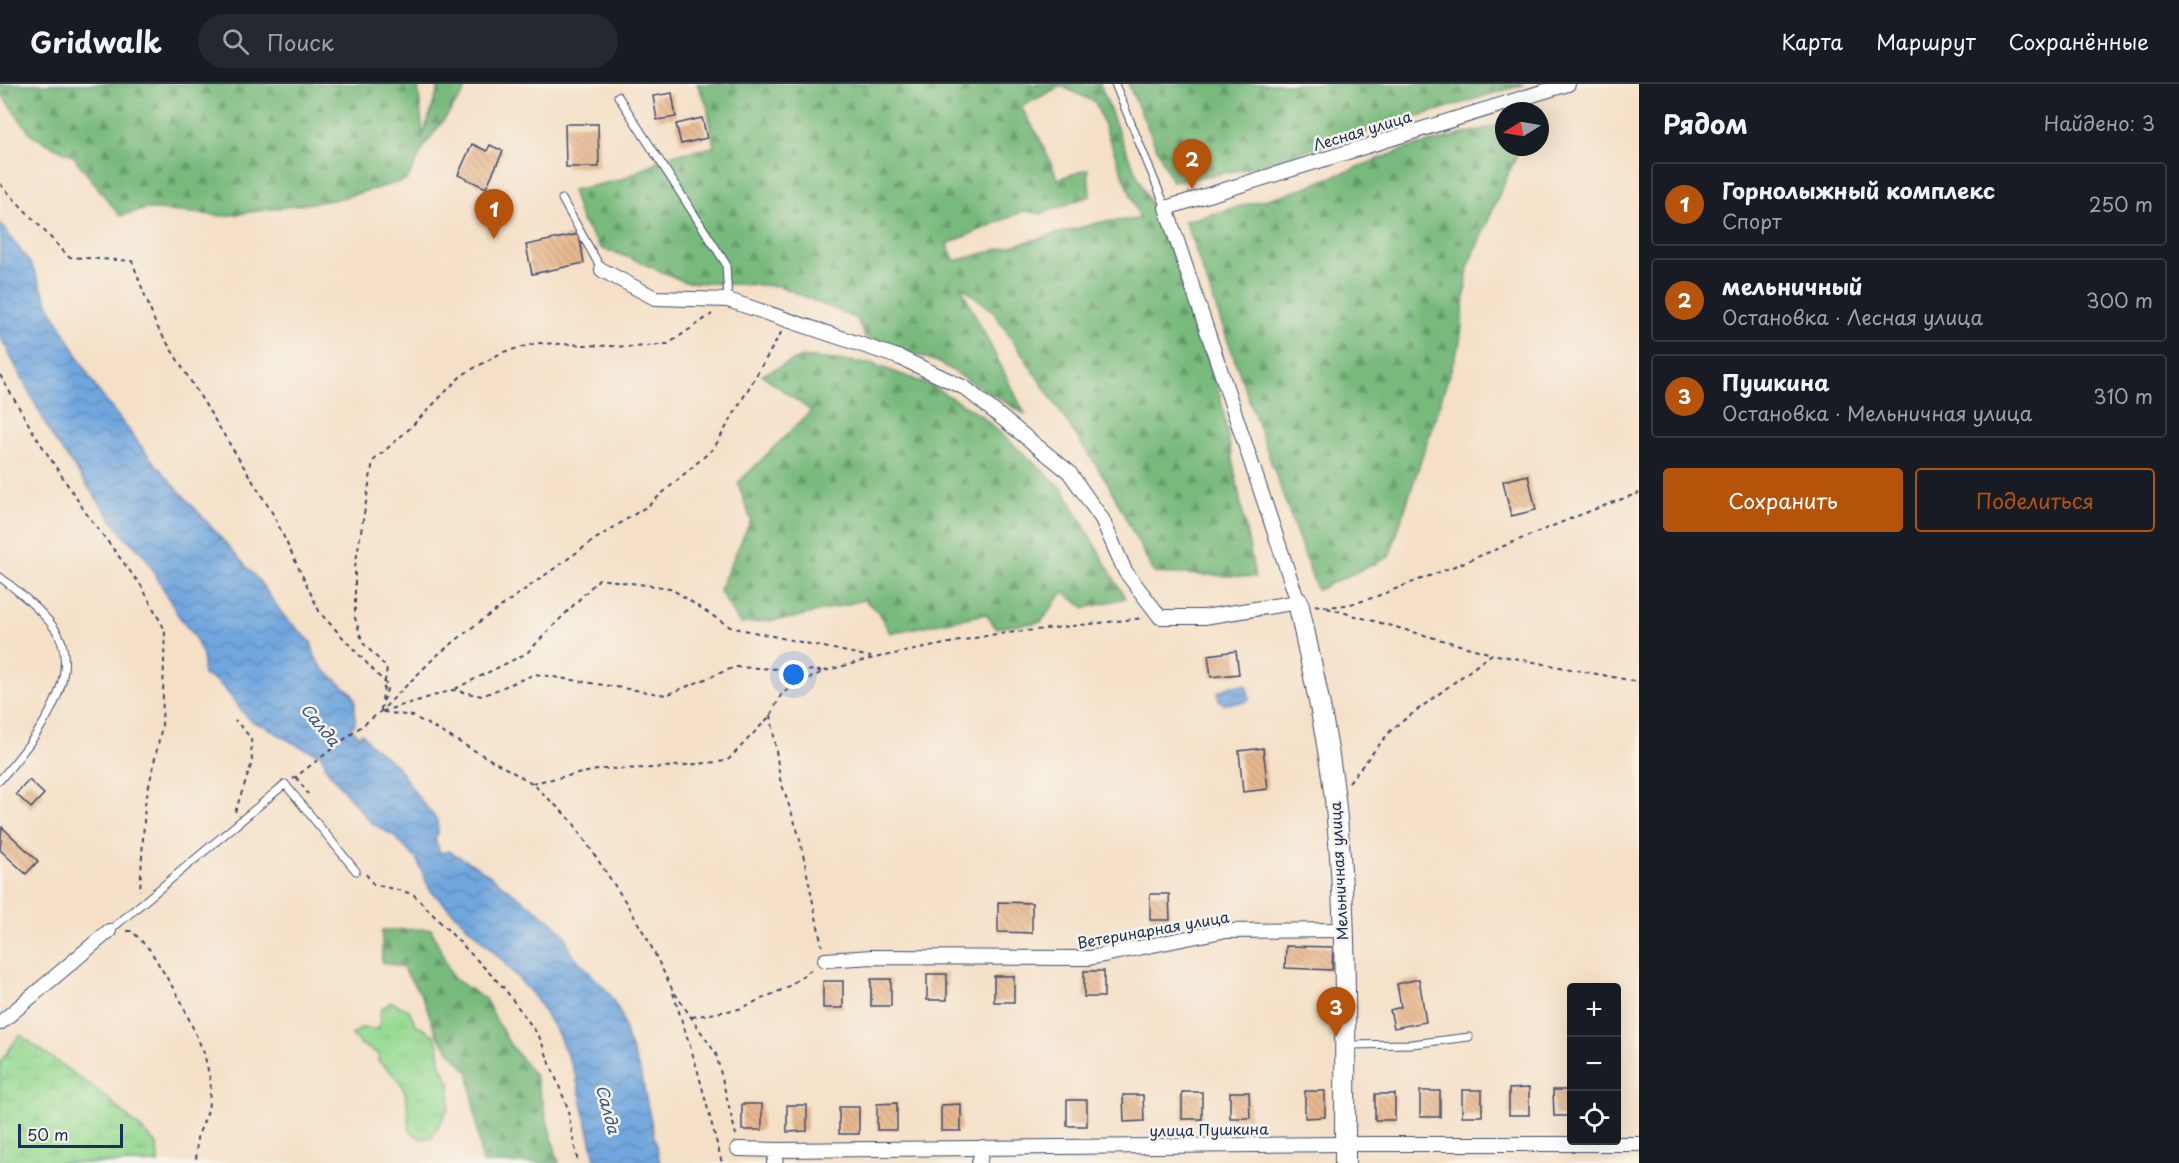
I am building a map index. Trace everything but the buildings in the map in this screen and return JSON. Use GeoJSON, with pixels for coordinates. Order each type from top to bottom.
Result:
{"type":"FeatureCollection","features":[{"type":"Feature","properties":{"kind":"street","name":"Лесная улица"},"geometry":{"type":"LineString","coordinates":[[1166,208],[1569,84]]}},
{"type":"Feature","properties":{"kind":"street"},"geometry":{"type":"LineString","coordinates":[[602,270],[655,298],[728,300],[901,358],[965,388],[1069,472],[1102,519],[1125,571],[1160,616],[1204,618],[1298,602],[1166,208]]}},
{"type":"Feature","properties":{"kind":"street","name":"Мельничная улица"},"geometry":{"type":"LineString","coordinates":[[1298,602],[1322,712],[1335,800],[1343,930],[1345,1153]]}},
{"type":"Feature","properties":{"kind":"street","name":"Ветеринарная улица"},"geometry":{"type":"LineString","coordinates":[[825,960],[872,957],[1089,958],[1222,931],[1343,930]]}},
{"type":"Feature","properties":{"kind":"street"},"geometry":{"type":"LineString","coordinates":[[0,1023],[109,931]]}},
{"type":"Feature","properties":{"kind":"street","name":"улица Пушкина"},"geometry":{"type":"LineString","coordinates":[[738,1149],[776,1156],[983,1147],[1345,1153],[1639,1144]]}},
{"type":"Feature","properties":{"kind":"street"},"geometry":{"type":"LineString","coordinates":[[979,1163],[983,1147]]}},
{"type":"Feature","properties":{"kind":"lane"},"geometry":{"type":"LineString","coordinates":[[1115,84],[1166,208]]}},
{"type":"Feature","properties":{"kind":"lane"},"geometry":{"type":"LineString","coordinates":[[618,96],[726,264],[728,300]]}},
{"type":"Feature","properties":{"kind":"lane"},"geometry":{"type":"LineString","coordinates":[[562,199],[602,270]]}},
{"type":"Feature","properties":{"kind":"lane"},"geometry":{"type":"LineString","coordinates":[[0,577],[32,603],[62,642],[65,669],[57,695],[33,741],[0,780]]}},
{"type":"Feature","properties":{"kind":"lane"},"geometry":{"type":"LineString","coordinates":[[109,931],[285,784],[358,868]]}},
{"type":"Feature","properties":{"kind":"lane"},"geometry":{"type":"LineString","coordinates":[[1344,1045],[1412,1044],[1469,1037]]}},
{"type":"Feature","properties":{"kind":"path"},"geometry":{"type":"LineString","coordinates":[[0,184],[69,257],[132,261],[156,325],[273,514],[320,613],[388,686],[381,712]]}},
{"type":"Feature","properties":{"kind":"path"},"geometry":{"type":"LineString","coordinates":[[381,712],[387,668],[363,643],[355,618],[355,567],[373,461],[408,430],[462,375],[503,352],[538,343],[634,347],[668,344],[713,313]]}},
{"type":"Feature","properties":{"kind":"path"},"geometry":{"type":"LineString","coordinates":[[309,795],[296,777],[381,712],[435,657],[594,540],[649,505],[714,448],[788,320]]}},
{"type":"Feature","properties":{"kind":"path"},"geometry":{"type":"LineString","coordinates":[[0,375],[35,435],[86,513],[142,587],[165,630],[162,726],[145,804],[141,888],[128,915]]}},
{"type":"Feature","properties":{"kind":"path"},"geometry":{"type":"LineString","coordinates":[[1325,607],[1380,594],[1489,554],[1639,493]]}},
{"type":"Feature","properties":{"kind":"path"},"geometry":{"type":"LineString","coordinates":[[381,712],[453,690],[527,653],[599,579],[670,588],[730,627],[874,658]]}},
{"type":"Feature","properties":{"kind":"path"},"geometry":{"type":"LineString","coordinates":[[1298,602],[1325,607],[1492,654],[1639,682]]}},
{"type":"Feature","properties":{"kind":"path"},"geometry":{"type":"LineString","coordinates":[[532,783],[602,769],[655,768],[727,761],[771,716],[782,693],[824,671],[874,658],[990,635],[1160,616]]}},
{"type":"Feature","properties":{"kind":"path"},"geometry":{"type":"LineString","coordinates":[[1335,800],[1392,729],[1492,654]]}},
{"type":"Feature","properties":{"kind":"path"},"geometry":{"type":"LineString","coordinates":[[453,690],[482,696],[535,674],[666,694],[735,667],[824,671]]}},
{"type":"Feature","properties":{"kind":"path"},"geometry":{"type":"LineString","coordinates":[[381,712],[413,716],[532,783],[572,821],[642,930],[672,989],[716,1054],[729,1100],[738,1149]]}},
{"type":"Feature","properties":{"kind":"path"},"geometry":{"type":"LineString","coordinates":[[692,1017],[739,1009],[786,988],[825,960],[799,835],[780,779],[771,716]]}},
{"type":"Feature","properties":{"kind":"path"},"geometry":{"type":"LineString","coordinates":[[228,831],[252,763],[251,738],[235,720]]}},
{"type":"Feature","properties":{"kind":"path"},"geometry":{"type":"LineString","coordinates":[[358,868],[373,884],[413,894],[475,956],[518,1007],[539,1036],[567,1106],[578,1163]]}},
{"type":"Feature","properties":{"kind":"path"},"geometry":{"type":"LineString","coordinates":[[109,931],[132,931],[150,950],[181,1001],[204,1053],[211,1083],[208,1111],[197,1138],[196,1163]]}},
{"type":"Feature","properties":{"kind":"path"},"geometry":{"type":"LineString","coordinates":[[672,989],[697,1068],[722,1163]]}},
{"type":"Feature","properties":{"kind":"green space"},"geometry":{"type":"Polygon","coordinates":[[[0,84],[418,84],[423,135],[440,84],[466,84],[463,94],[425,145],[407,180],[333,200],[224,216],[146,209],[120,216],[73,156],[32,136],[0,92],[0,84]]]}},
{"type":"Feature","properties":{"kind":"green space"},"geometry":{"type":"Polygon","coordinates":[[[697,84],[1100,84],[1122,141],[1173,255],[1220,395],[1255,577],[1154,573],[1106,480],[993,311],[960,285],[1025,414],[938,362],[865,337],[857,319],[779,286],[685,282],[633,259],[601,248],[581,220],[572,190],[621,180],[667,156],[714,147],[707,105],[697,84]],[[1061,86],[1021,107],[1039,137],[1058,179],[1088,169],[1090,196],[1041,214],[1024,211],[947,244],[955,261],[1101,222],[1140,219],[1095,102],[1061,86]]]}},
{"type":"Feature","properties":{"kind":"green space"},"geometry":{"type":"Polygon","coordinates":[[[1128,84],[1524,84],[1246,169],[1172,182],[1128,84]]]}},
{"type":"Feature","properties":{"kind":"green space"},"geometry":{"type":"Polygon","coordinates":[[[1495,126],[1495,156],[1516,156],[1468,267],[1460,342],[1389,557],[1317,590],[1185,221],[1290,193],[1408,148],[1495,126]]]}},
{"type":"Feature","properties":{"kind":"green space"},"geometry":{"type":"Polygon","coordinates":[[[801,357],[870,363],[930,385],[979,414],[1063,489],[1125,598],[1085,608],[1063,592],[1041,622],[996,628],[986,614],[890,633],[878,612],[864,600],[793,618],[740,624],[719,590],[751,520],[738,483],[811,411],[762,375],[801,357]]]}},
{"type":"Feature","properties":{"kind":"green space"},"geometry":{"type":"Polygon","coordinates":[[[431,929],[453,978],[485,999],[509,1043],[535,1076],[559,1163],[482,1163],[469,1073],[438,1037],[422,996],[402,967],[382,962],[382,930],[431,929]]]}},
{"type":"Feature","properties":{"kind":"green space"},"geometry":{"type":"Polygon","coordinates":[[[391,1002],[409,1010],[416,1025],[434,1035],[439,1048],[440,1063],[450,1084],[449,1107],[432,1137],[421,1139],[410,1131],[406,1099],[401,1084],[378,1061],[379,1054],[360,1044],[352,1035],[362,1028],[379,1029],[381,1009],[391,1002]]]}},
{"type":"Feature","properties":{"kind":"green space"},"geometry":{"type":"Polygon","coordinates":[[[20,1035],[106,1097],[157,1144],[158,1163],[0,1163],[0,1062],[20,1035]]]}},
{"type":"Feature","properties":{"kind":"water","name":"Салда"},"geometry":{"type":"Polygon","coordinates":[[[0,223],[32,266],[48,303],[96,388],[151,459],[260,582],[283,615],[311,642],[315,657],[323,669],[352,693],[355,700],[355,724],[351,727],[358,736],[362,733],[370,744],[397,766],[437,820],[438,832],[435,839],[440,853],[449,851],[479,868],[554,923],[566,937],[570,952],[608,992],[621,1014],[627,1039],[640,1071],[660,1163],[596,1163],[576,1076],[558,1034],[535,997],[501,959],[430,890],[417,860],[393,835],[371,823],[324,766],[326,763],[319,753],[251,721],[223,687],[203,675],[203,655],[193,634],[178,615],[145,556],[123,535],[53,438],[0,336],[0,223]]]}},
{"type":"Feature","properties":{"kind":"water"},"geometry":{"type":"Polygon","coordinates":[[[1246,685],[1250,698],[1245,702],[1224,704],[1219,700],[1218,692],[1230,686],[1246,685]]]}},
{"type":"Feature","properties":{"kind":"place","name":"мельничный"},"geometry":{"type":"Point","coordinates":[1192,189]}},
{"type":"Feature","properties":{"kind":"place","name":"Горнолыжный комплекс"},"geometry":{"type":"Point","coordinates":[494,239]}},
{"type":"Feature","properties":{"kind":"place","name":"Пушкина"},"geometry":{"type":"Point","coordinates":[1336,1037]}}]}
